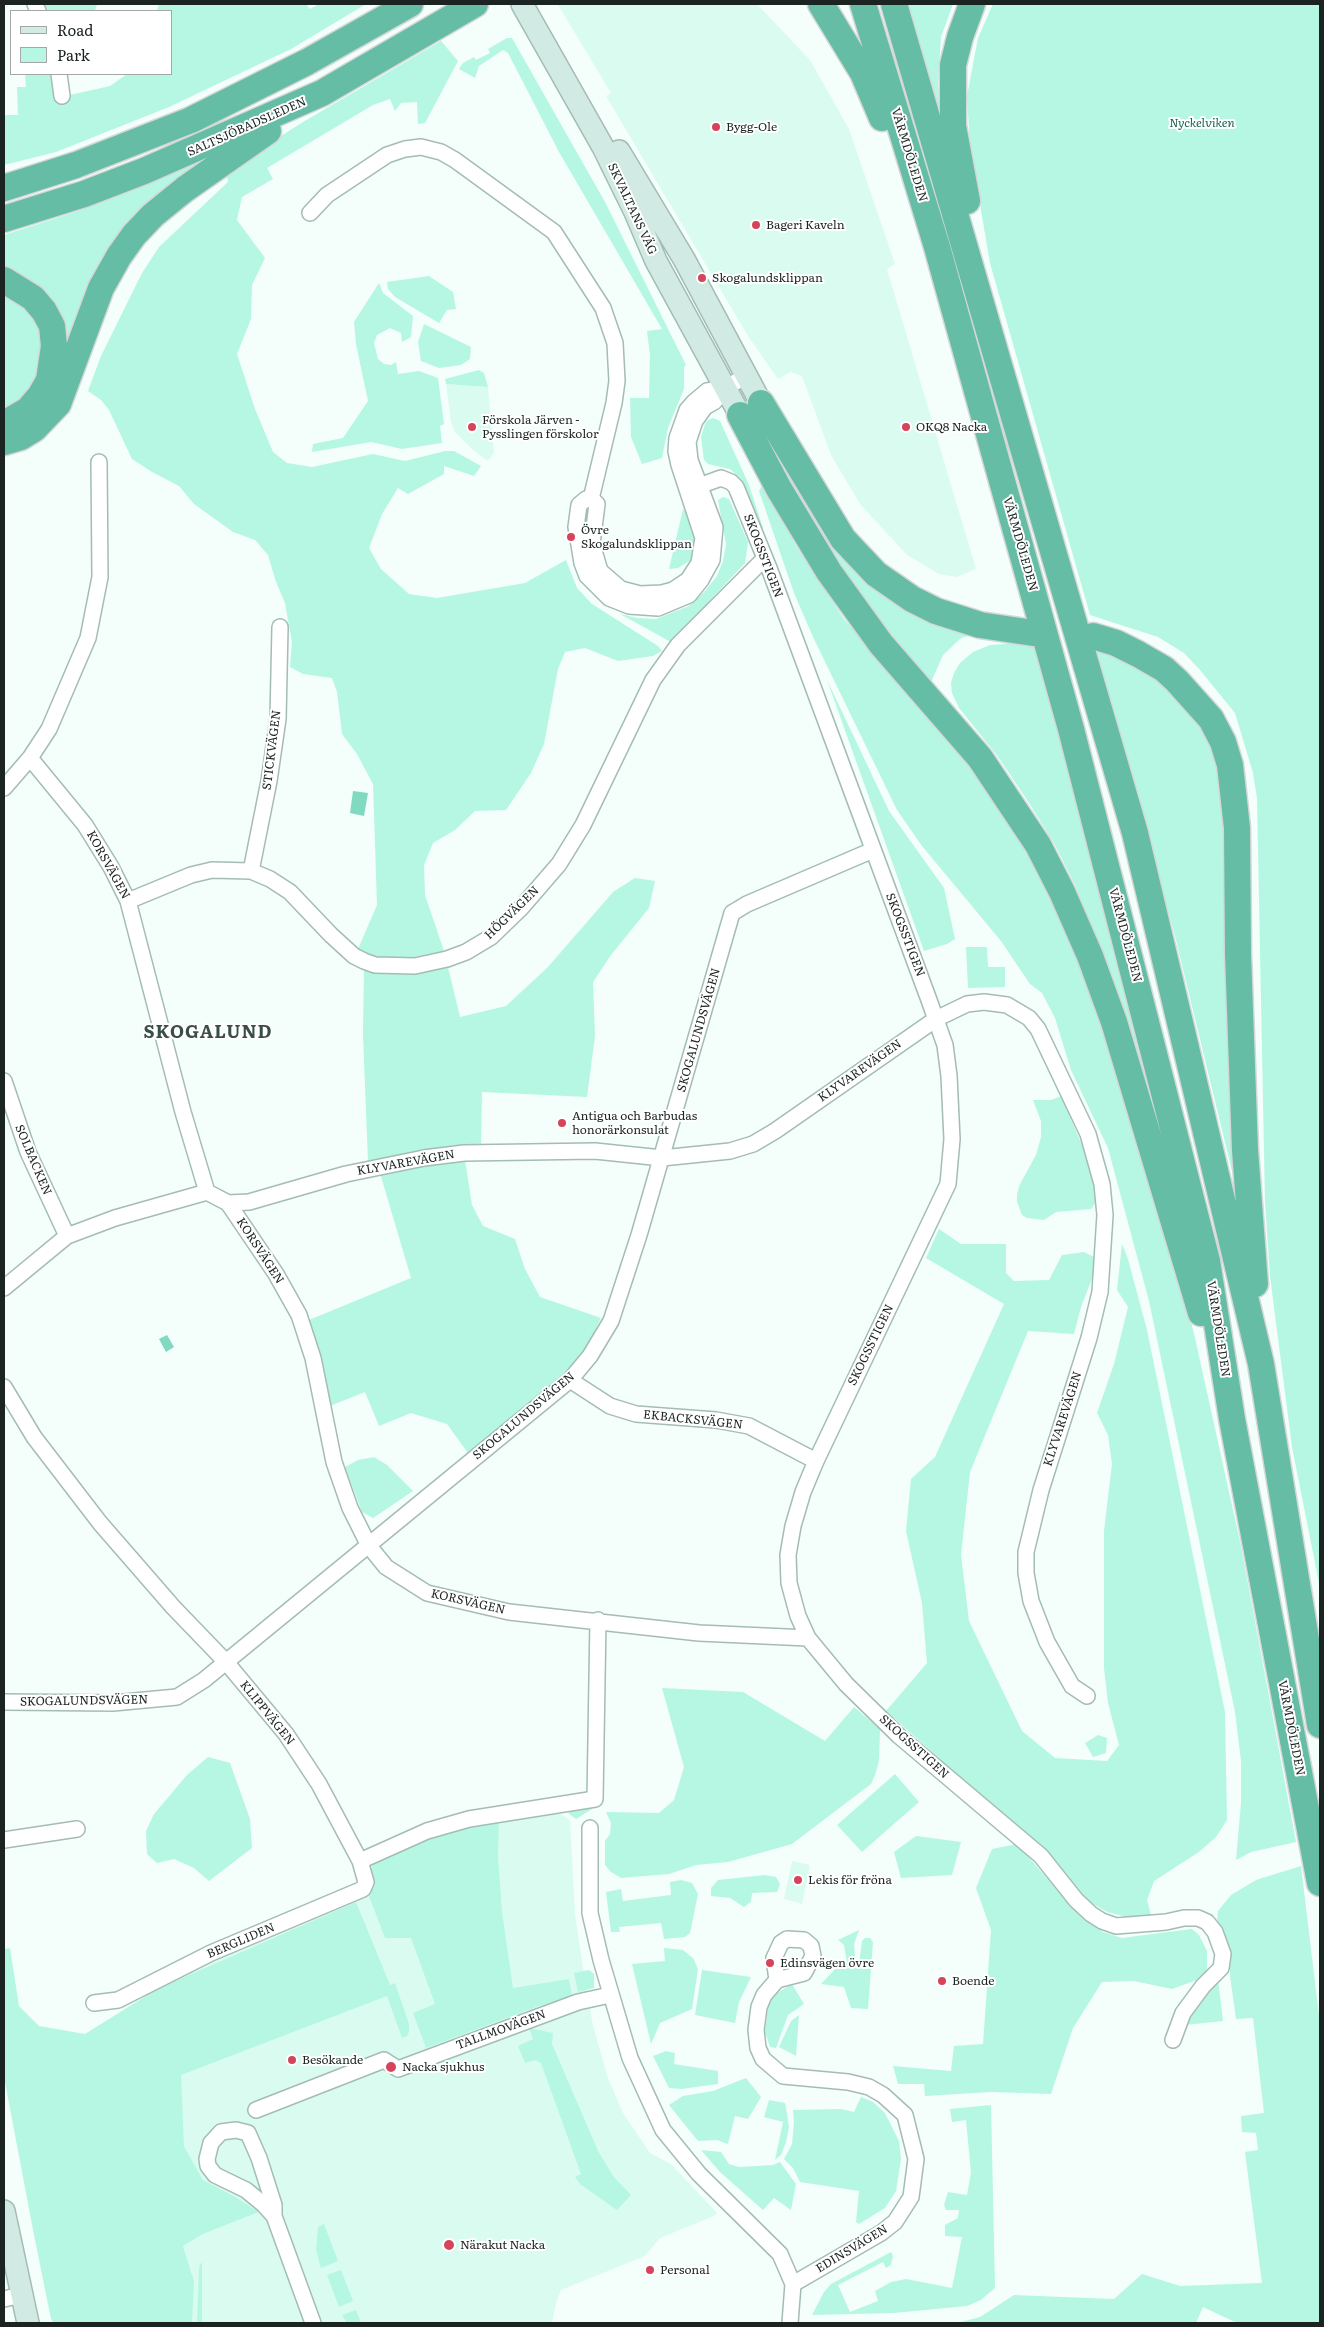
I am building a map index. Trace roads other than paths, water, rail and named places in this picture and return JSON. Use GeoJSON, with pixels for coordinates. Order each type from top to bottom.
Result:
{"type":"FeatureCollection","features":[{"type":"Feature","properties":{"kind":"highway"},"geometry":{"type":"LineString","coordinates":[[4,188],[133,145],[191,120],[307,62],[410,4]]}},
{"type":"Feature","properties":{"kind":"highway","name":"SALTSJÖBADSLEDEN"},"geometry":{"type":"LineString","coordinates":[[4,219],[84,194],[144,171],[322,93],[475,4]]}},
{"type":"Feature","properties":{"kind":"highway"},"geometry":{"type":"LineString","coordinates":[[821,4],[863,73],[937,247]]}},
{"type":"Feature","properties":{"kind":"highway","name":"VÄRMDÖLEDEN"},"geometry":{"type":"LineString","coordinates":[[863,4],[937,247],[1071,729],[1207,1262],[1232,1419],[1320,1883]]}},
{"type":"Feature","properties":{"kind":"highway"},"geometry":{"type":"LineString","coordinates":[[894,4],[1135,833],[1261,1364],[1320,1726]]}},
{"type":"Feature","properties":{"kind":"highway"},"geometry":{"type":"LineString","coordinates":[[972,4],[960,37],[954,65],[953,126],[1006,392]]}},
{"type":"Feature","properties":{"kind":"highway"},"geometry":{"type":"LineString","coordinates":[[4,442],[22,437],[34,429],[58,404],[101,288],[119,256],[134,235],[185,189],[322,93]]}},
{"type":"Feature","properties":{"kind":"highway"},"geometry":{"type":"LineString","coordinates":[[4,183],[44,176]]}},
{"type":"Feature","properties":{"kind":"highway"},"geometry":{"type":"LineString","coordinates":[[4,280],[33,298],[44,311],[52,326],[54,346],[49,380],[40,396],[28,410],[4,424]]}},
{"type":"Feature","properties":{"kind":"highway"},"geometry":{"type":"LineString","coordinates":[[750,409],[779,489],[829,572],[881,644],[980,758],[1038,845],[1062,892],[1090,956],[1114,1022],[1232,1419]]}},
{"type":"Feature","properties":{"kind":"highway"},"geometry":{"type":"LineString","coordinates":[[750,409],[843,539],[876,574],[912,599],[936,611],[980,625],[1033,633]]}},
{"type":"Feature","properties":{"kind":"highway"},"geometry":{"type":"LineString","coordinates":[[1093,636],[1116,643],[1138,654],[1164,669],[1177,681],[1211,719],[1223,742],[1230,765],[1236,828],[1238,954],[1245,1150],[1261,1364]]}},
{"type":"Feature","properties":{"kind":"main road","name":"SKVALTANS VÄG"},"geometry":{"type":"LineString","coordinates":[[522,4],[603,147],[635,212],[656,261],[726,388],[750,409]]}},
{"type":"Feature","properties":{"kind":"main road","name":"SKVALTANS VÄG"},"geometry":{"type":"LineString","coordinates":[[532,4],[684,259],[746,375],[750,409]]}},
{"type":"Feature","properties":{"kind":"main road"},"geometry":{"type":"LineString","coordinates":[[4,2211],[12,2297],[28,2323]]}},
{"type":"Feature","properties":{"kind":"street"},"geometry":{"type":"LineString","coordinates":[[59,75],[62,96]]}},
{"type":"Feature","properties":{"kind":"street"},"geometry":{"type":"LineString","coordinates":[[310,213],[327,195],[387,155],[405,149],[421,147],[441,152],[455,160],[554,232],[603,308],[615,343],[617,381],[614,403],[591,499],[598,507],[592,544],[600,570],[621,589],[640,594],[653,594],[673,590],[688,580],[699,563],[703,548],[703,538],[694,488],[676,451],[681,424],[687,410],[701,394],[707,390],[726,388],[746,375]]}},
{"type":"Feature","properties":{"kind":"street"},"geometry":{"type":"LineString","coordinates":[[4,788],[30,758],[53,722],[88,638],[100,577],[101,499],[99,462]]}},
{"type":"Feature","properties":{"kind":"street","name":"SKOGSSTIGEN"},"geometry":{"type":"LineString","coordinates":[[694,488],[721,478],[731,482],[736,487],[765,558],[936,1020],[945,1045],[949,1076],[952,1139],[948,1184],[816,1461],[803,1492],[793,1526],[788,1555],[789,1583],[798,1616],[808,1638],[858,1696],[899,1736],[1040,1856],[1076,1900],[1091,1914],[1102,1921],[1116,1926],[1198,1918],[1207,1922],[1219,1942],[1223,1954],[1221,1968],[1203,1986],[1183,2013],[1173,2040]]}},
{"type":"Feature","properties":{"kind":"street","name":"HÖGVÄGEN"},"geometry":{"type":"LineString","coordinates":[[128,901],[191,875],[212,870],[250,871],[270,879],[290,892],[354,956],[375,965],[406,967],[447,959],[491,937],[539,888],[572,844],[643,697],[678,645],[765,558]]}},
{"type":"Feature","properties":{"kind":"street","name":"STICKVÄGEN"},"geometry":{"type":"LineString","coordinates":[[250,871],[269,781],[278,719],[280,627]]}},
{"type":"Feature","properties":{"kind":"street","name":"KORSVÄGEN"},"geometry":{"type":"LineString","coordinates":[[30,758],[86,825],[112,868],[128,901],[183,1112],[207,1192]]}},
{"type":"Feature","properties":{"kind":"street","name":"SKOGALUNDSVÄGEN"},"geometry":{"type":"LineString","coordinates":[[4,1702],[113,1703],[178,1697],[226,1662],[570,1380],[590,1356],[611,1321],[662,1158],[732,913],[747,904],[873,850]]}},
{"type":"Feature","properties":{"kind":"street","name":"KLYVAREVÄGEN"},"geometry":{"type":"LineString","coordinates":[[228,1204],[249,1202],[346,1174],[424,1158],[464,1153],[595,1151],[662,1158],[730,1152],[753,1144],[936,1020],[967,1004],[984,1002],[1007,1005],[1029,1018],[1038,1029],[1088,1134],[1096,1160],[1105,1215],[1100,1292],[1089,1338],[1041,1490],[1026,1552],[1026,1573],[1031,1601],[1047,1642],[1072,1686],[1087,1696]]}},
{"type":"Feature","properties":{"kind":"street","name":"SOLBACKEN"},"geometry":{"type":"LineString","coordinates":[[4,1081],[28,1152],[67,1236]]}},
{"type":"Feature","properties":{"kind":"street"},"geometry":{"type":"LineString","coordinates":[[4,1288],[67,1236],[115,1218],[207,1192],[228,1204]]}},
{"type":"Feature","properties":{"kind":"street","name":"KORSVÄGEN"},"geometry":{"type":"LineString","coordinates":[[228,1204],[276,1274],[299,1315],[313,1358],[334,1462],[350,1508],[369,1546],[386,1567],[427,1593],[509,1612],[598,1620],[699,1633],[808,1638]]}},
{"type":"Feature","properties":{"kind":"street","name":"EKBACKSVÄGEN"},"geometry":{"type":"LineString","coordinates":[[570,1380],[610,1406],[636,1414],[716,1420],[749,1426],[816,1461]]}},
{"type":"Feature","properties":{"kind":"street","name":"KLIPPVÄGEN"},"geometry":{"type":"LineString","coordinates":[[4,1387],[34,1437],[100,1523],[173,1607],[226,1662],[286,1734],[319,1784],[360,1861]]}},
{"type":"Feature","properties":{"kind":"street"},"geometry":{"type":"LineString","coordinates":[[360,1861],[427,1831],[469,1819],[595,1799],[598,1620]]}},
{"type":"Feature","properties":{"kind":"street"},"geometry":{"type":"LineString","coordinates":[[590,1828],[590,1913],[610,1995],[630,2058],[663,2130],[699,2174],[780,2254],[792,2284],[790,2323]]}},
{"type":"Feature","properties":{"kind":"street"},"geometry":{"type":"LineString","coordinates":[[4,1840],[77,1829]]}},
{"type":"Feature","properties":{"kind":"street","name":"BERGLIDEN"},"geometry":{"type":"LineString","coordinates":[[94,2003],[118,2000],[211,1952],[363,1889],[366,1882],[360,1861]]}},
{"type":"Feature","properties":{"kind":"street","name":"EDINSVÄGEN"},"geometry":{"type":"LineString","coordinates":[[777,1980],[764,1995],[759,2007],[756,2030],[758,2048],[763,2059],[783,2076],[848,2082],[869,2087],[883,2095],[904,2115],[916,2159],[911,2197],[895,2222],[881,2233],[792,2284]]}},
{"type":"Feature","properties":{"kind":"street","name":"TALLMOVÄGEN"},"geometry":{"type":"LineString","coordinates":[[256,2110],[384,2060],[398,2069],[578,2002],[610,1995]]}},
{"type":"Feature","properties":{"kind":"street"},"geometry":{"type":"LineString","coordinates":[[274,2216],[246,2190],[215,2175],[208,2166],[207,2159],[211,2143],[221,2132],[236,2130],[248,2133],[259,2158],[274,2205],[274,2216],[313,2323]]}},
{"type":"Feature","properties":{"kind":"place","name":"Bygg-Ole"},"geometry":{"type":"Point","coordinates":[716,127]}},
{"type":"Feature","properties":{"kind":"place","name":"Bageri Kaveln"},"geometry":{"type":"Point","coordinates":[756,225]}},
{"type":"Feature","properties":{"kind":"place","name":"Skogalundsklippan"},"geometry":{"type":"Point","coordinates":[702,278]}},
{"type":"Feature","properties":{"kind":"place","name":"Förskola Järven - Pysslingen förskolor"},"geometry":{"type":"Point","coordinates":[472,427]}},
{"type":"Feature","properties":{"kind":"place","name":"OKQ8 Nacka"},"geometry":{"type":"Point","coordinates":[906,427]}},
{"type":"Feature","properties":{"kind":"place","name":"Övre Skogalundsklippan"},"geometry":{"type":"Point","coordinates":[571,537]}},
{"type":"Feature","properties":{"kind":"place","name":"Antigua och Barbudas honorärkonsulat"},"geometry":{"type":"Point","coordinates":[562,1123]}},
{"type":"Feature","properties":{"kind":"place","name":"Lekis för fröna"},"geometry":{"type":"Point","coordinates":[798,1880]}},
{"type":"Feature","properties":{"kind":"place","name":"Edinsvägen övre"},"geometry":{"type":"Point","coordinates":[770,1963]}},
{"type":"Feature","properties":{"kind":"place","name":"Boende"},"geometry":{"type":"Point","coordinates":[942,1981]}},
{"type":"Feature","properties":{"kind":"place","name":"Besökande"},"geometry":{"type":"Point","coordinates":[292,2060]}},
{"type":"Feature","properties":{"kind":"place","name":"Nacka sjukhus"},"geometry":{"type":"Point","coordinates":[391,2067]}},
{"type":"Feature","properties":{"kind":"place","name":"Närakut Nacka"},"geometry":{"type":"Point","coordinates":[449,2245]}},
{"type":"Feature","properties":{"kind":"place","name":"Personal"},"geometry":{"type":"Point","coordinates":[650,2270]}},
{"type":"Feature","properties":{"kind":"district","name":"SKOGALUND"},"geometry":{"type":"Point","coordinates":[208,1033]}},
{"type":"Feature","properties":{"kind":"park label","name":"Nyckelviken"},"geometry":{"type":"Point","coordinates":[1202,123]}}]}
